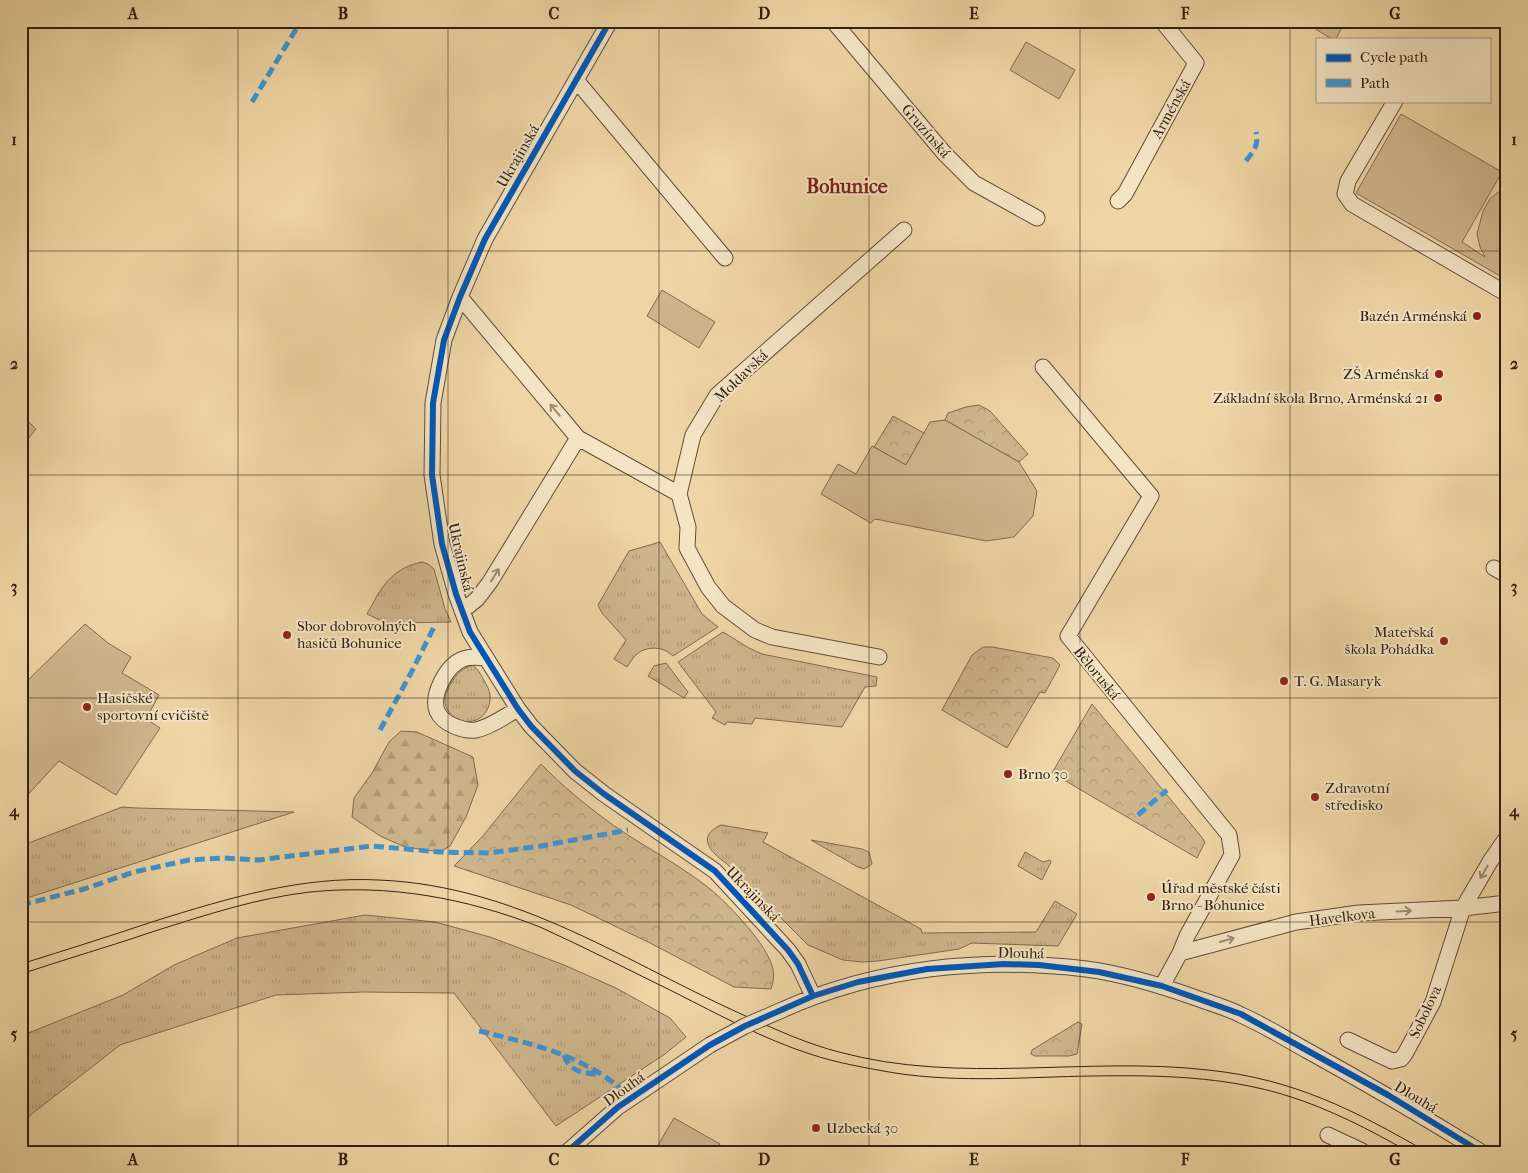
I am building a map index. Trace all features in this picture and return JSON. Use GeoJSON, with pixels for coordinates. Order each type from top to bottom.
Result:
{"type":"FeatureCollection","features":[{"type":"Feature","properties":{"kind":"street","name":"Ukrajinská"},"geometry":{"type":"LineString","coordinates":[[610,21],[485,239],[444,340],[433,403],[432,475],[442,544],[470,632],[518,709],[531,726],[575,771],[611,800],[715,872],[788,950],[798,964],[813,996]]}},
{"type":"Feature","properties":{"kind":"street","name":"Gruzínská"},"geometry":{"type":"LineString","coordinates":[[833,21],[944,153],[974,183],[1037,218]]}},
{"type":"Feature","properties":{"kind":"street","name":"Arménská"},"geometry":{"type":"LineString","coordinates":[[1118,202],[1125,194],[1196,63],[1162,21]]}},
{"type":"Feature","properties":{"kind":"street"},"geometry":{"type":"LineString","coordinates":[[576,80],[725,258]]}},
{"type":"Feature","properties":{"kind":"street"},"geometry":{"type":"LineString","coordinates":[[1394,102],[1348,181],[1346,194],[1352,204],[1507,294]]}},
{"type":"Feature","properties":{"kind":"street","name":"Moldavská"},"geometry":{"type":"LineString","coordinates":[[879,657],[772,637],[755,630],[723,606],[708,587],[687,548],[688,527],[679,494],[693,435],[717,395],[904,230]]}},
{"type":"Feature","properties":{"kind":"street"},"geometry":{"type":"LineString","coordinates":[[460,297],[578,438],[679,494]]}},
{"type":"Feature","properties":{"kind":"street","name":"Běloruská"},"geometry":{"type":"LineString","coordinates":[[1043,366],[1150,496],[1068,636],[1229,835],[1232,855],[1187,936],[1162,986]]}},
{"type":"Feature","properties":{"kind":"street","name":"Ukrajinská"},"geometry":{"type":"LineString","coordinates":[[462,611],[477,598],[490,582],[578,438]]}},
{"type":"Feature","properties":{"kind":"street"},"geometry":{"type":"LineString","coordinates":[[486,658],[474,656],[462,659],[454,664],[440,688],[436,700],[437,711],[446,723],[461,729],[476,730],[495,723],[518,709]]}},
{"type":"Feature","properties":{"kind":"street","name":"Sobolova"},"geometry":{"type":"LineString","coordinates":[[1348,1040],[1392,1061],[1401,1059],[1433,1002],[1463,908],[1507,837]]}},
{"type":"Feature","properties":{"kind":"street","name":"Havelkova"},"geometry":{"type":"LineString","coordinates":[[1180,953],[1296,922],[1359,913],[1463,908],[1507,903]]}},
{"type":"Feature","properties":{"kind":"street","name":"Dlouhá"},"geometry":{"type":"LineString","coordinates":[[567,1152],[618,1107],[710,1045],[746,1026],[813,996],[858,982],[927,969],[1004,964],[1093,970],[1162,986],[1241,1014],[1388,1095],[1481,1152]]}},
{"type":"Feature","properties":{"kind":"street"},"geometry":{"type":"LineString","coordinates":[[1328,1135],[1364,1148]]}},
{"type":"Feature","properties":{"kind":"green space"},"geometry":{"type":"Polygon","coordinates":[[[1302,21],[1345,21],[1336,38],[1330,38],[1302,21]]]}},
{"type":"Feature","properties":{"kind":"green space"},"geometry":{"type":"Polygon","coordinates":[[[1026,42],[1075,70],[1059,99],[1010,70],[1026,42]]]}},
{"type":"Feature","properties":{"kind":"green space"},"geometry":{"type":"Polygon","coordinates":[[[1401,114],[1502,172],[1462,242],[1485,257],[1477,234],[1483,211],[1490,199],[1507,185],[1507,280],[1356,193],[1401,114]]]}},
{"type":"Feature","properties":{"kind":"green space"},"geometry":{"type":"Polygon","coordinates":[[[1507,164],[1507,175],[1502,172],[1507,164]]]}},
{"type":"Feature","properties":{"kind":"green space"},"geometry":{"type":"Polygon","coordinates":[[[662,290],[715,322],[699,348],[647,316],[662,290]]]}},
{"type":"Feature","properties":{"kind":"green space"},"geometry":{"type":"Polygon","coordinates":[[[979,405],[990,411],[1028,454],[1019,462],[945,420],[948,413],[979,405]]]}},
{"type":"Feature","properties":{"kind":"green space"},"geometry":{"type":"Polygon","coordinates":[[[21,414],[36,429],[21,448],[21,414]]]}},
{"type":"Feature","properties":{"kind":"green space"},"geometry":{"type":"Polygon","coordinates":[[[893,416],[924,433],[906,465],[874,447],[893,416]]]}},
{"type":"Feature","properties":{"kind":"green space"},"geometry":{"type":"Polygon","coordinates":[[[945,420],[1019,462],[1037,491],[1033,516],[1014,537],[986,541],[875,519],[871,523],[821,494],[838,464],[856,474],[872,446],[906,465],[930,422],[945,420]]]}},
{"type":"Feature","properties":{"kind":"green space"},"geometry":{"type":"Polygon","coordinates":[[[660,542],[702,614],[718,627],[673,656],[656,648],[641,651],[627,667],[614,659],[626,640],[602,613],[598,605],[629,551],[660,542]]]}},
{"type":"Feature","properties":{"kind":"green space"},"geometry":{"type":"Polygon","coordinates":[[[422,562],[434,569],[445,609],[451,622],[386,623],[367,614],[382,588],[394,575],[402,569],[422,562]]]}},
{"type":"Feature","properties":{"kind":"green space","name":"Hasičské sportovní cvičiště"},"geometry":{"type":"Polygon","coordinates":[[[85,624],[108,643],[131,657],[122,673],[159,695],[146,719],[160,728],[116,795],[59,761],[21,802],[21,687],[85,624]]]}},
{"type":"Feature","properties":{"kind":"green space"},"geometry":{"type":"Polygon","coordinates":[[[723,632],[762,654],[877,677],[876,686],[865,687],[842,727],[755,718],[752,724],[727,722],[725,725],[712,718],[716,712],[678,662],[723,632]]]}},
{"type":"Feature","properties":{"kind":"green space"},"geometry":{"type":"Polygon","coordinates":[[[983,647],[1053,658],[1060,665],[1045,693],[1040,692],[1007,748],[942,710],[972,655],[983,647]]]}},
{"type":"Feature","properties":{"kind":"green space"},"geometry":{"type":"Polygon","coordinates":[[[666,663],[688,692],[684,698],[648,676],[654,666],[666,663]]]}},
{"type":"Feature","properties":{"kind":"green space"},"geometry":{"type":"Polygon","coordinates":[[[472,665],[479,672],[487,686],[490,700],[488,708],[482,716],[474,721],[466,722],[458,720],[451,715],[445,699],[455,677],[472,665]]]}},
{"type":"Feature","properties":{"kind":"green space"},"geometry":{"type":"Polygon","coordinates":[[[1092,704],[1205,842],[1197,858],[1052,773],[1092,704]]]}},
{"type":"Feature","properties":{"kind":"green space"},"geometry":{"type":"Polygon","coordinates":[[[401,731],[417,732],[473,757],[478,785],[466,817],[450,846],[440,852],[405,847],[380,836],[352,817],[354,798],[372,773],[389,742],[401,731]]]}},
{"type":"Feature","properties":{"kind":"green space"},"geometry":{"type":"Polygon","coordinates":[[[541,764],[574,795],[610,823],[694,877],[723,900],[752,932],[767,954],[774,973],[771,989],[734,987],[650,943],[571,905],[454,866],[482,837],[541,764]]]}},
{"type":"Feature","properties":{"kind":"green space"},"geometry":{"type":"Polygon","coordinates":[[[122,807],[294,812],[21,900],[21,846],[122,807]]]}},
{"type":"Feature","properties":{"kind":"green space"},"geometry":{"type":"Polygon","coordinates":[[[721,825],[768,833],[763,842],[921,929],[922,933],[1036,932],[1055,901],[1077,914],[1058,946],[972,943],[959,949],[878,961],[843,960],[808,945],[715,854],[707,839],[713,829],[721,825]]]}},
{"type":"Feature","properties":{"kind":"green space"},"geometry":{"type":"Polygon","coordinates":[[[811,840],[862,849],[869,852],[872,864],[864,869],[858,867],[811,840]]]}},
{"type":"Feature","properties":{"kind":"green space"},"geometry":{"type":"Polygon","coordinates":[[[1025,852],[1043,862],[1050,860],[1051,862],[1042,880],[1018,866],[1025,852]]]}},
{"type":"Feature","properties":{"kind":"green space"},"geometry":{"type":"Polygon","coordinates":[[[365,915],[435,922],[490,937],[564,965],[616,988],[670,1018],[686,1037],[665,1054],[556,1126],[454,993],[363,992],[276,995],[120,1045],[24,1120],[21,1119],[21,1036],[123,995],[174,965],[237,938],[365,915]]]}},
{"type":"Feature","properties":{"kind":"green space"},"geometry":{"type":"Polygon","coordinates":[[[1078,1022],[1082,1024],[1077,1054],[1069,1056],[1035,1056],[1031,1054],[1032,1050],[1078,1022]]]}},
{"type":"Feature","properties":{"kind":"green space"},"geometry":{"type":"Polygon","coordinates":[[[674,1118],[720,1144],[715,1152],[665,1152],[657,1147],[674,1118]]]}},
{"type":"Feature","properties":{"kind":"tram line"},"geometry":{"type":"LineString","coordinates":[[21,964],[183,912],[266,890],[322,881],[350,880],[379,880],[430,885],[479,896],[526,912],[571,931],[750,1018],[827,1049],[885,1062],[930,1067],[976,1069],[1115,1066],[1162,1067],[1239,1074],[1296,1089],[1322,1099],[1374,1123],[1427,1152]]}},
{"type":"Feature","properties":{"kind":"tram line"},"geometry":{"type":"LineString","coordinates":[[21,974],[193,919],[271,898],[340,890],[398,892],[456,901],[484,908],[540,927],[759,1034],[793,1048],[831,1060],[895,1073],[944,1078],[994,1079],[1142,1076],[1191,1078],[1240,1084],[1264,1089],[1319,1107],[1365,1128],[1409,1152]]}},
{"type":"Feature","properties":{"kind":"marked path"},"geometry":{"type":"LineString","coordinates":[[252,102],[301,21]]}},
{"type":"Feature","properties":{"kind":"marked path"},"geometry":{"type":"LineString","coordinates":[[1246,161],[1256,144],[1256,132]]}},
{"type":"Feature","properties":{"kind":"marked path"},"geometry":{"type":"LineString","coordinates":[[380,730],[435,625]]}},
{"type":"Feature","properties":{"kind":"marked path"},"geometry":{"type":"LineString","coordinates":[[1138,815],[1167,790]]}},
{"type":"Feature","properties":{"kind":"marked path"},"geometry":{"type":"LineString","coordinates":[[21,905],[84,889],[134,872],[189,860],[223,858],[258,860],[372,846],[440,852],[489,853],[541,846],[628,830]]}},
{"type":"Feature","properties":{"kind":"marked path"},"geometry":{"type":"LineString","coordinates":[[479,1031],[540,1047],[579,1062],[598,1072],[631,1098]]}},
{"type":"Feature","properties":{"kind":"marked path"},"geometry":{"type":"LineString","coordinates":[[564,1055],[566,1061],[578,1071],[600,1074]]}},
{"type":"Feature","properties":{"kind":"marked path"},"geometry":{"type":"LineString","coordinates":[[21,1068],[28,1069]]}},
{"type":"Feature","properties":{"kind":"cycle path"},"geometry":{"type":"LineString","coordinates":[[610,21],[485,239],[444,340],[433,403],[432,475],[442,544],[456,594],[470,632],[518,709],[531,726],[575,771],[604,794],[715,871],[788,950],[798,964],[813,996]]}},
{"type":"Feature","properties":{"kind":"cycle path"},"geometry":{"type":"LineString","coordinates":[[567,1152],[618,1107],[710,1045],[745,1026],[813,996],[858,982],[927,969],[1004,964],[1039,965],[1099,972],[1162,986],[1241,1014],[1388,1095],[1481,1152]]}},
{"type":"Feature","properties":{"kind":"place","name":"Bazén Arménská"},"geometry":{"type":"Point","coordinates":[1477,316]}},
{"type":"Feature","properties":{"kind":"place","name":"ZŠ Arménská"},"geometry":{"type":"Point","coordinates":[1439,374]}},
{"type":"Feature","properties":{"kind":"place","name":"Základní škola Brno, Arménská 21"},"geometry":{"type":"Point","coordinates":[1438,398]}},
{"type":"Feature","properties":{"kind":"place","name":"Sbor dobrovolných hasičů Bohunice"},"geometry":{"type":"Point","coordinates":[287,635]}},
{"type":"Feature","properties":{"kind":"place","name":"Mateřská škola Pohádka"},"geometry":{"type":"Point","coordinates":[1444,641]}},
{"type":"Feature","properties":{"kind":"place","name":"T. G. Masaryk"},"geometry":{"type":"Point","coordinates":[1284,681]}},
{"type":"Feature","properties":{"kind":"place","name":"Hasičské sportovní cvičiště"},"geometry":{"type":"Point","coordinates":[87,707]}},
{"type":"Feature","properties":{"kind":"place","name":"Brno 30"},"geometry":{"type":"Point","coordinates":[1008,774]}},
{"type":"Feature","properties":{"kind":"place","name":"Zdravotní středisko"},"geometry":{"type":"Point","coordinates":[1315,797]}},
{"type":"Feature","properties":{"kind":"place","name":"Úřad městské části Brno - Bohunice"},"geometry":{"type":"Point","coordinates":[1151,897]}},
{"type":"Feature","properties":{"kind":"place","name":"Uzbecká 30"},"geometry":{"type":"Point","coordinates":[816,1128]}},
{"type":"Feature","properties":{"kind":"district","name":"Bohunice"},"geometry":{"type":"Point","coordinates":[847,186]}}]}
